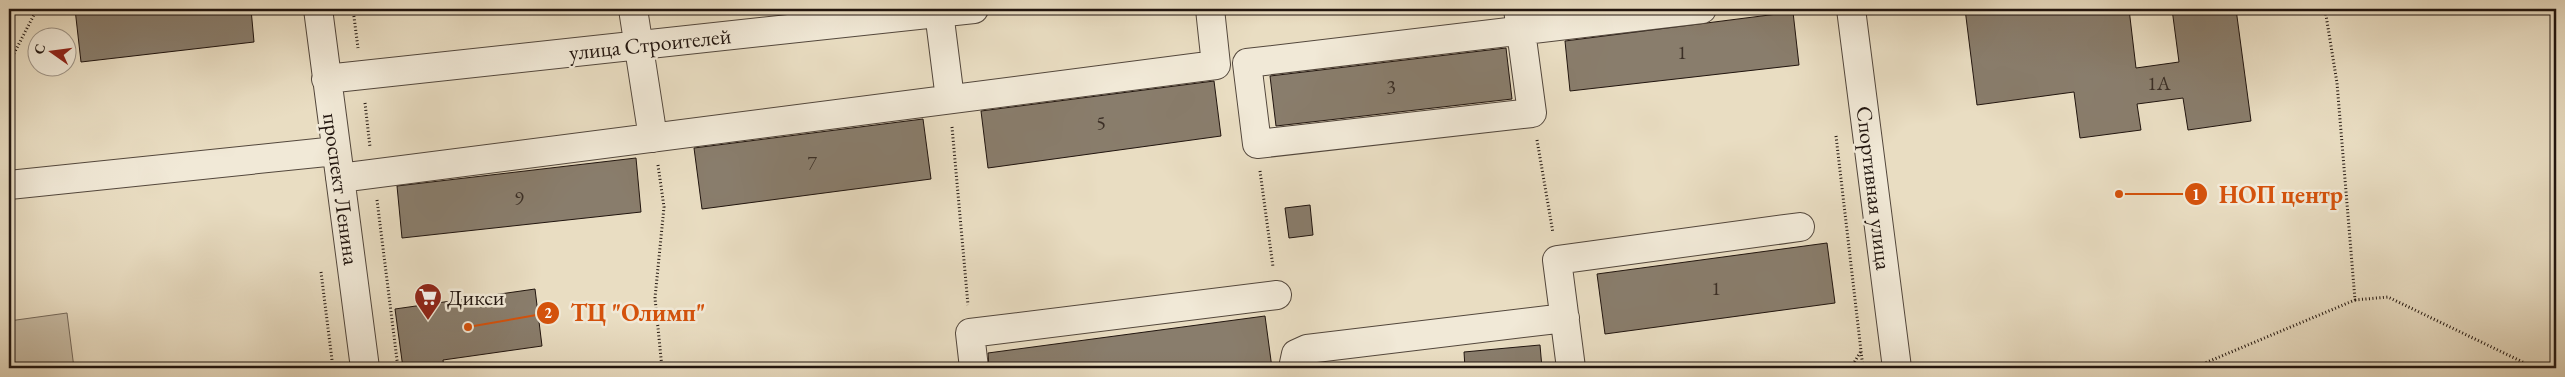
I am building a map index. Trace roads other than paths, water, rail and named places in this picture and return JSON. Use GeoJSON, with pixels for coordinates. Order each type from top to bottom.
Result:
{"type":"FeatureCollection","features":[{"type":"Feature","properties":{"kind":"street","name":"проспект Ленина"},"geometry":{"type":"LineString","coordinates":[[318,9],[365,368]]}},
{"type":"Feature","properties":{"kind":"street"},"geometry":{"type":"LineString","coordinates":[[633,9],[653,138]]}},
{"type":"Feature","properties":{"kind":"street","name":"улица Строителей"},"geometry":{"type":"LineString","coordinates":[[326,79],[974,9]]}},
{"type":"Feature","properties":{"kind":"street"},"geometry":{"type":"LineString","coordinates":[[340,178],[1216,65],[1210,9]]}},
{"type":"Feature","properties":{"kind":"street"},"geometry":{"type":"LineString","coordinates":[[1519,20],[1532,113],[1257,144],[1247,63],[1519,20],[1702,9]]}},
{"type":"Feature","properties":{"kind":"street","name":"Спортивная улица"},"geometry":{"type":"LineString","coordinates":[[1851,9],[1897,368]]}},
{"type":"Feature","properties":{"kind":"street"},"geometry":{"type":"LineString","coordinates":[[938,12],[950,99]]}},
{"type":"Feature","properties":{"kind":"street"},"geometry":{"type":"LineString","coordinates":[[9,185],[336,151]]}},
{"type":"Feature","properties":{"kind":"street"},"geometry":{"type":"LineString","coordinates":[[1571,368],[1558,260],[1800,227]]}},
{"type":"Feature","properties":{"kind":"street"},"geometry":{"type":"LineString","coordinates":[[974,368],[970,333],[1277,295]]}},
{"type":"Feature","properties":{"kind":"street"},"geometry":{"type":"LineString","coordinates":[[1294,368],[1296,354],[1307,348],[1565,318]]}},
{"type":"Feature","properties":{"kind":"place","name":"НОП центр"},"geometry":{"type":"Point","coordinates":[2119,194]}},
{"type":"Feature","properties":{"kind":"place","name":"Дикси"},"geometry":{"type":"Point","coordinates":[428,321]}},
{"type":"Feature","properties":{"kind":"place","name":"ТЦ \"Олимп\""},"geometry":{"type":"Point","coordinates":[468,327]}}]}
